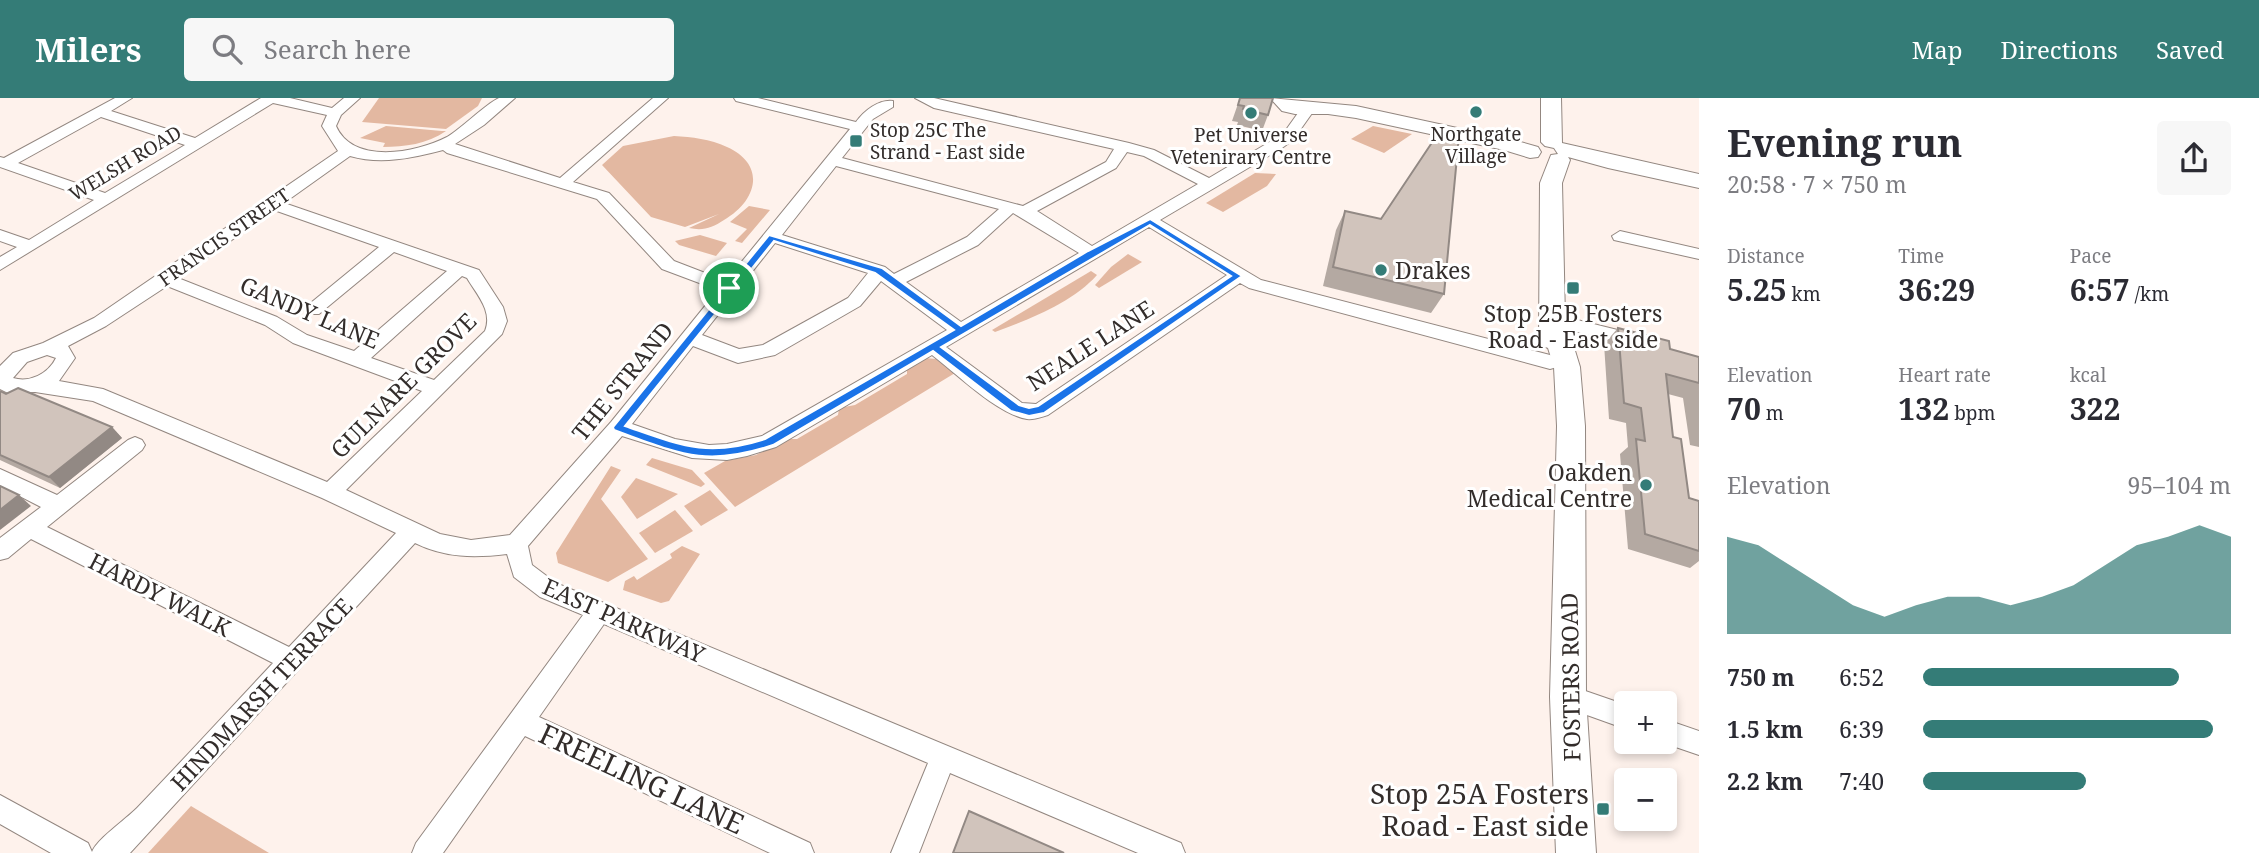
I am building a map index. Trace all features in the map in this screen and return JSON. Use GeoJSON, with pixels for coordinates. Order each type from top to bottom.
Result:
{"type":"FeatureCollection","features":[{"type":"Feature","properties":{"kind":"main road","name":"FOSTERS ROAD"},"geometry":{"type":"LineString","coordinates":[[1539,98],[1551,183],[1553,320],[1550,362],[1568,542]]}},
{"type":"Feature","properties":{"kind":"main road","name":"FOSTERS ROAD"},"geometry":{"type":"LineString","coordinates":[[1546,150],[1551,98]]}},
{"type":"Feature","properties":{"kind":"main road"},"geometry":{"type":"LineString","coordinates":[[1279,99],[1291,107],[1346,103],[1546,150],[1699,181]]}},
{"type":"Feature","properties":{"kind":"main road","name":"FOSTERS ROAD"},"geometry":{"type":"LineString","coordinates":[[1553,320],[1567,367],[1571,426],[1568,697],[1576,853]]}},
{"type":"Feature","properties":{"kind":"street"},"geometry":{"type":"LineString","coordinates":[[2,163],[125,98]]}},
{"type":"Feature","properties":{"kind":"street"},"geometry":{"type":"LineString","coordinates":[[272,98],[335,113]]}},
{"type":"Feature","properties":{"kind":"street","name":"WELSH ROAD"},"geometry":{"type":"LineString","coordinates":[[0,265],[272,98]]}},
{"type":"Feature","properties":{"kind":"street"},"geometry":{"type":"LineString","coordinates":[[353,98],[335,113],[329,126],[335,139],[348,150],[384,155],[417,152],[445,144],[509,98]]}},
{"type":"Feature","properties":{"kind":"street"},"geometry":{"type":"LineString","coordinates":[[563,183],[661,98]]}},
{"type":"Feature","properties":{"kind":"street"},"geometry":{"type":"LineString","coordinates":[[741,98],[868,110]]}},
{"type":"Feature","properties":{"kind":"street"},"geometry":{"type":"LineString","coordinates":[[922,98],[939,105]]}},
{"type":"Feature","properties":{"kind":"street"},"geometry":{"type":"LineString","coordinates":[[1267,150],[1286,128],[1287,114],[1279,99]]}},
{"type":"Feature","properties":{"kind":"street"},"geometry":{"type":"LineString","coordinates":[[907,100],[1124,146],[1161,158],[1209,184]]}},
{"type":"Feature","properties":{"kind":"street","name":"THE STRAND"},"geometry":{"type":"LineString","coordinates":[[516,544],[618,427],[833,160],[868,110],[907,100]]}},
{"type":"Feature","properties":{"kind":"street"},"geometry":{"type":"LineString","coordinates":[[618,427],[687,452],[717,454],[743,451],[769,442],[1150,221],[1288,137],[1313,104]]}},
{"type":"Feature","properties":{"kind":"street"},"geometry":{"type":"LineString","coordinates":[[99,112],[198,144]]}},
{"type":"Feature","properties":{"kind":"street"},"geometry":{"type":"LineString","coordinates":[[445,144],[452,150],[603,196],[668,265],[680,272],[729,288]]}},
{"type":"Feature","properties":{"kind":"street"},"geometry":{"type":"LineString","coordinates":[[690,338],[738,356],[768,350],[854,302],[886,276],[982,235],[1018,209],[1111,165],[1124,146]]}},
{"type":"Feature","properties":{"kind":"street","name":"FRANCIS STREET"},"geometry":{"type":"LineString","coordinates":[[100,322],[52,377],[9,380],[19,358],[100,322],[348,150]]}},
{"type":"Feature","properties":{"kind":"street"},"geometry":{"type":"LineString","coordinates":[[833,160],[1018,209],[1091,253]]}},
{"type":"Feature","properties":{"kind":"street"},"geometry":{"type":"LineString","coordinates":[[2,163],[106,199]]}},
{"type":"Feature","properties":{"kind":"street","name":"GULNARE GROVE"},"geometry":{"type":"LineString","coordinates":[[271,204],[473,274],[494,307],[498,321],[494,334],[330,492]]}},
{"type":"Feature","properties":{"kind":"street"},"geometry":{"type":"LineString","coordinates":[[1150,221],[1238,276],[1270,289],[1550,362]]}},
{"type":"Feature","properties":{"kind":"street"},"geometry":{"type":"LineString","coordinates":[[0,235],[30,246]]}},
{"type":"Feature","properties":{"kind":"street"},"geometry":{"type":"LineString","coordinates":[[1620,236],[1699,254]]}},
{"type":"Feature","properties":{"kind":"street"},"geometry":{"type":"LineString","coordinates":[[772,237],[886,276],[961,331]]}},
{"type":"Feature","properties":{"kind":"street"},"geometry":{"type":"LineString","coordinates":[[313,310],[391,246]]}},
{"type":"Feature","properties":{"kind":"street"},"geometry":{"type":"LineString","coordinates":[[356,359],[459,270]]}},
{"type":"Feature","properties":{"kind":"street","name":"NEALE LANE"},"geometry":{"type":"LineString","coordinates":[[934,346],[1015,408],[1029,412],[1041,410],[1238,276]]}},
{"type":"Feature","properties":{"kind":"street","name":"GANDY LANE"},"geometry":{"type":"LineString","coordinates":[[165,279],[271,321],[300,339],[438,389]]}},
{"type":"Feature","properties":{"kind":"street"},"geometry":{"type":"LineString","coordinates":[[1553,320],[1660,347]]}},
{"type":"Feature","properties":{"kind":"street"},"geometry":{"type":"LineString","coordinates":[[0,348],[61,351],[64,363],[96,394]]}},
{"type":"Feature","properties":{"kind":"street"},"geometry":{"type":"LineString","coordinates":[[9,380],[96,394],[330,492],[437,543],[471,549],[516,544]]}},
{"type":"Feature","properties":{"kind":"street"},"geometry":{"type":"LineString","coordinates":[[0,551],[135,445]]}},
{"type":"Feature","properties":{"kind":"street"},"geometry":{"type":"LineString","coordinates":[[0,477],[58,505]]}},
{"type":"Feature","properties":{"kind":"street","name":"HARDY WALK"},"geometry":{"type":"LineString","coordinates":[[29,528],[291,660]]}},
{"type":"Feature","properties":{"kind":"street","name":"HINDMARSH TERRACE"},"geometry":{"type":"LineString","coordinates":[[105,853],[118,845],[145,819],[412,531]]}},
{"type":"Feature","properties":{"kind":"street","name":"EAST PARKWAY"},"geometry":{"type":"LineString","coordinates":[[516,544],[522,570],[548,590],[1171,853]]}},
{"type":"Feature","properties":{"kind":"street"},"geometry":{"type":"LineString","coordinates":[[435,850],[521,721],[599,612]]}},
{"type":"Feature","properties":{"kind":"street"},"geometry":{"type":"LineString","coordinates":[[1568,697],[1614,713]]}},
{"type":"Feature","properties":{"kind":"street","name":"FREELING LANE"},"geometry":{"type":"LineString","coordinates":[[521,721],[800,853]]}},
{"type":"Feature","properties":{"kind":"street"},"geometry":{"type":"LineString","coordinates":[[1677,735],[1699,743]]}},
{"type":"Feature","properties":{"kind":"street"},"geometry":{"type":"LineString","coordinates":[[905,853],[943,757]]}},
{"type":"Feature","properties":{"kind":"street"},"geometry":{"type":"LineString","coordinates":[[3,816],[78,853]]}},
{"type":"Feature","properties":{"kind":"shaded area"},"geometry":{"type":"Polygon","coordinates":[[[379,98],[482,98],[478,106],[446,129],[362,122],[379,98]]]}},
{"type":"Feature","properties":{"kind":"shaded area"},"geometry":{"type":"Polygon","coordinates":[[[386,126],[446,131],[424,142],[399,146],[383,147],[385,143],[360,138],[386,126]]]}},
{"type":"Feature","properties":{"kind":"shaded area"},"geometry":{"type":"Polygon","coordinates":[[[1373,126],[1412,134],[1384,153],[1351,139],[1373,126]]]}},
{"type":"Feature","properties":{"kind":"shaded area"},"geometry":{"type":"Polygon","coordinates":[[[674,136],[721,144],[748,163],[753,183],[750,193],[735,212],[715,225],[703,229],[689,228],[719,214],[685,227],[651,217],[602,165],[623,146],[674,136]]]}},
{"type":"Feature","properties":{"kind":"shaded area"},"geometry":{"type":"Polygon","coordinates":[[[1255,173],[1276,174],[1267,186],[1223,212],[1206,203],[1255,173]]]}},
{"type":"Feature","properties":{"kind":"shaded area"},"geometry":{"type":"Polygon","coordinates":[[[749,206],[770,210],[742,243],[735,241],[747,229],[730,222],[749,206]]]}},
{"type":"Feature","properties":{"kind":"shaded area"},"geometry":{"type":"Polygon","coordinates":[[[700,235],[727,243],[716,256],[679,245],[675,241],[700,235]]]}},
{"type":"Feature","properties":{"kind":"shaded area"},"geometry":{"type":"Polygon","coordinates":[[[1128,254],[1142,262],[1099,288],[1095,285],[1111,267],[1128,254]]]}},
{"type":"Feature","properties":{"kind":"shaded area"},"geometry":{"type":"Polygon","coordinates":[[[1091,271],[1097,275],[1063,302],[1022,322],[995,332],[992,330],[1091,271]]]}},
{"type":"Feature","properties":{"kind":"shaded area"},"geometry":{"type":"Polygon","coordinates":[[[925,358],[936,359],[955,373],[735,507],[704,473],[725,461],[756,455],[787,439],[797,439],[838,415],[839,408],[855,405],[907,374],[907,367],[925,358]]]}},
{"type":"Feature","properties":{"kind":"shaded area"},"geometry":{"type":"Polygon","coordinates":[[[652,458],[692,470],[705,484],[701,487],[646,465],[652,458]]]}},
{"type":"Feature","properties":{"kind":"shaded area"},"geometry":{"type":"Polygon","coordinates":[[[611,466],[621,470],[601,499],[648,559],[608,582],[558,563],[556,553],[611,466]]]}},
{"type":"Feature","properties":{"kind":"shaded area"},"geometry":{"type":"Polygon","coordinates":[[[636,478],[678,494],[637,519],[621,497],[636,478]]]}},
{"type":"Feature","properties":{"kind":"shaded area"},"geometry":{"type":"Polygon","coordinates":[[[710,490],[728,510],[701,526],[684,506],[710,490]]]}},
{"type":"Feature","properties":{"kind":"shaded area"},"geometry":{"type":"Polygon","coordinates":[[[675,510],[693,531],[655,553],[639,533],[675,510]]]}},
{"type":"Feature","properties":{"kind":"shaded area"},"geometry":{"type":"Polygon","coordinates":[[[682,546],[700,554],[669,601],[661,603],[623,590],[625,581],[634,576],[637,580],[672,558],[670,554],[682,546]]]}},
{"type":"Feature","properties":{"kind":"shaded area"},"geometry":{"type":"Polygon","coordinates":[[[191,806],[269,853],[148,853],[191,806]]]}},
{"type":"Feature","properties":{"kind":"building"},"geometry":{"type":"Polygon","coordinates":[[[1240,98],[1273,98],[1268,115],[1243,109],[1244,106],[1238,105],[1240,98]]]}},
{"type":"Feature","properties":{"kind":"building"},"geometry":{"type":"Polygon","coordinates":[[[1439,132],[1459,136],[1444,294],[1333,267],[1345,211],[1381,219],[1439,132]]]}},
{"type":"Feature","properties":{"kind":"building"},"geometry":{"type":"Polygon","coordinates":[[[1618,328],[1669,341],[1670,349],[1699,357],[1699,383],[1666,374],[1673,437],[1681,439],[1689,498],[1699,501],[1699,551],[1645,534],[1636,439],[1645,441],[1641,408],[1624,403],[1618,328]]]}},
{"type":"Feature","properties":{"kind":"building"},"geometry":{"type":"Polygon","coordinates":[[[18,388],[112,427],[49,477],[0,455],[0,391],[6,394],[18,388]]]}},
{"type":"Feature","properties":{"kind":"building"},"geometry":{"type":"Polygon","coordinates":[[[0,486],[19,495],[0,510],[0,486]]]}},
{"type":"Feature","properties":{"kind":"building"},"geometry":{"type":"Polygon","coordinates":[[[969,811],[1064,853],[953,853],[969,811]]]}},
{"type":"Feature","properties":{"kind":"place","name":"Northgate Village"},"geometry":{"type":"Point","coordinates":[1476,112]}},
{"type":"Feature","properties":{"kind":"place","name":"Pet Universe Vetenirary Centre"},"geometry":{"type":"Point","coordinates":[1251,113]}},
{"type":"Feature","properties":{"kind":"place","name":"Stop 25C The Strand - East side"},"geometry":{"type":"Point","coordinates":[856,141]}},
{"type":"Feature","properties":{"kind":"place","name":"Drakes"},"geometry":{"type":"Point","coordinates":[1381,270]}},
{"type":"Feature","properties":{"kind":"place","name":"Stop 25B Fosters Road - East side"},"geometry":{"type":"Point","coordinates":[1573,288]}},
{"type":"Feature","properties":{"kind":"place","name":"Oakden Medical Centre"},"geometry":{"type":"Point","coordinates":[1646,485]}},
{"type":"Feature","properties":{"kind":"place","name":"Stop 25A Fosters Road - East side"},"geometry":{"type":"Point","coordinates":[1603,809]}},
{"type":"Feature","properties":{"kind":"route"},"geometry":{"type":"LineString","coordinates":[[729,288],[618,427],[687,452],[717,454],[743,451],[769,442],[934,346],[961,331],[1091,253],[1150,221],[1238,276],[1041,410],[1029,412],[1015,408],[934,346],[961,331],[879,271],[772,237],[729,288]]}}]}
